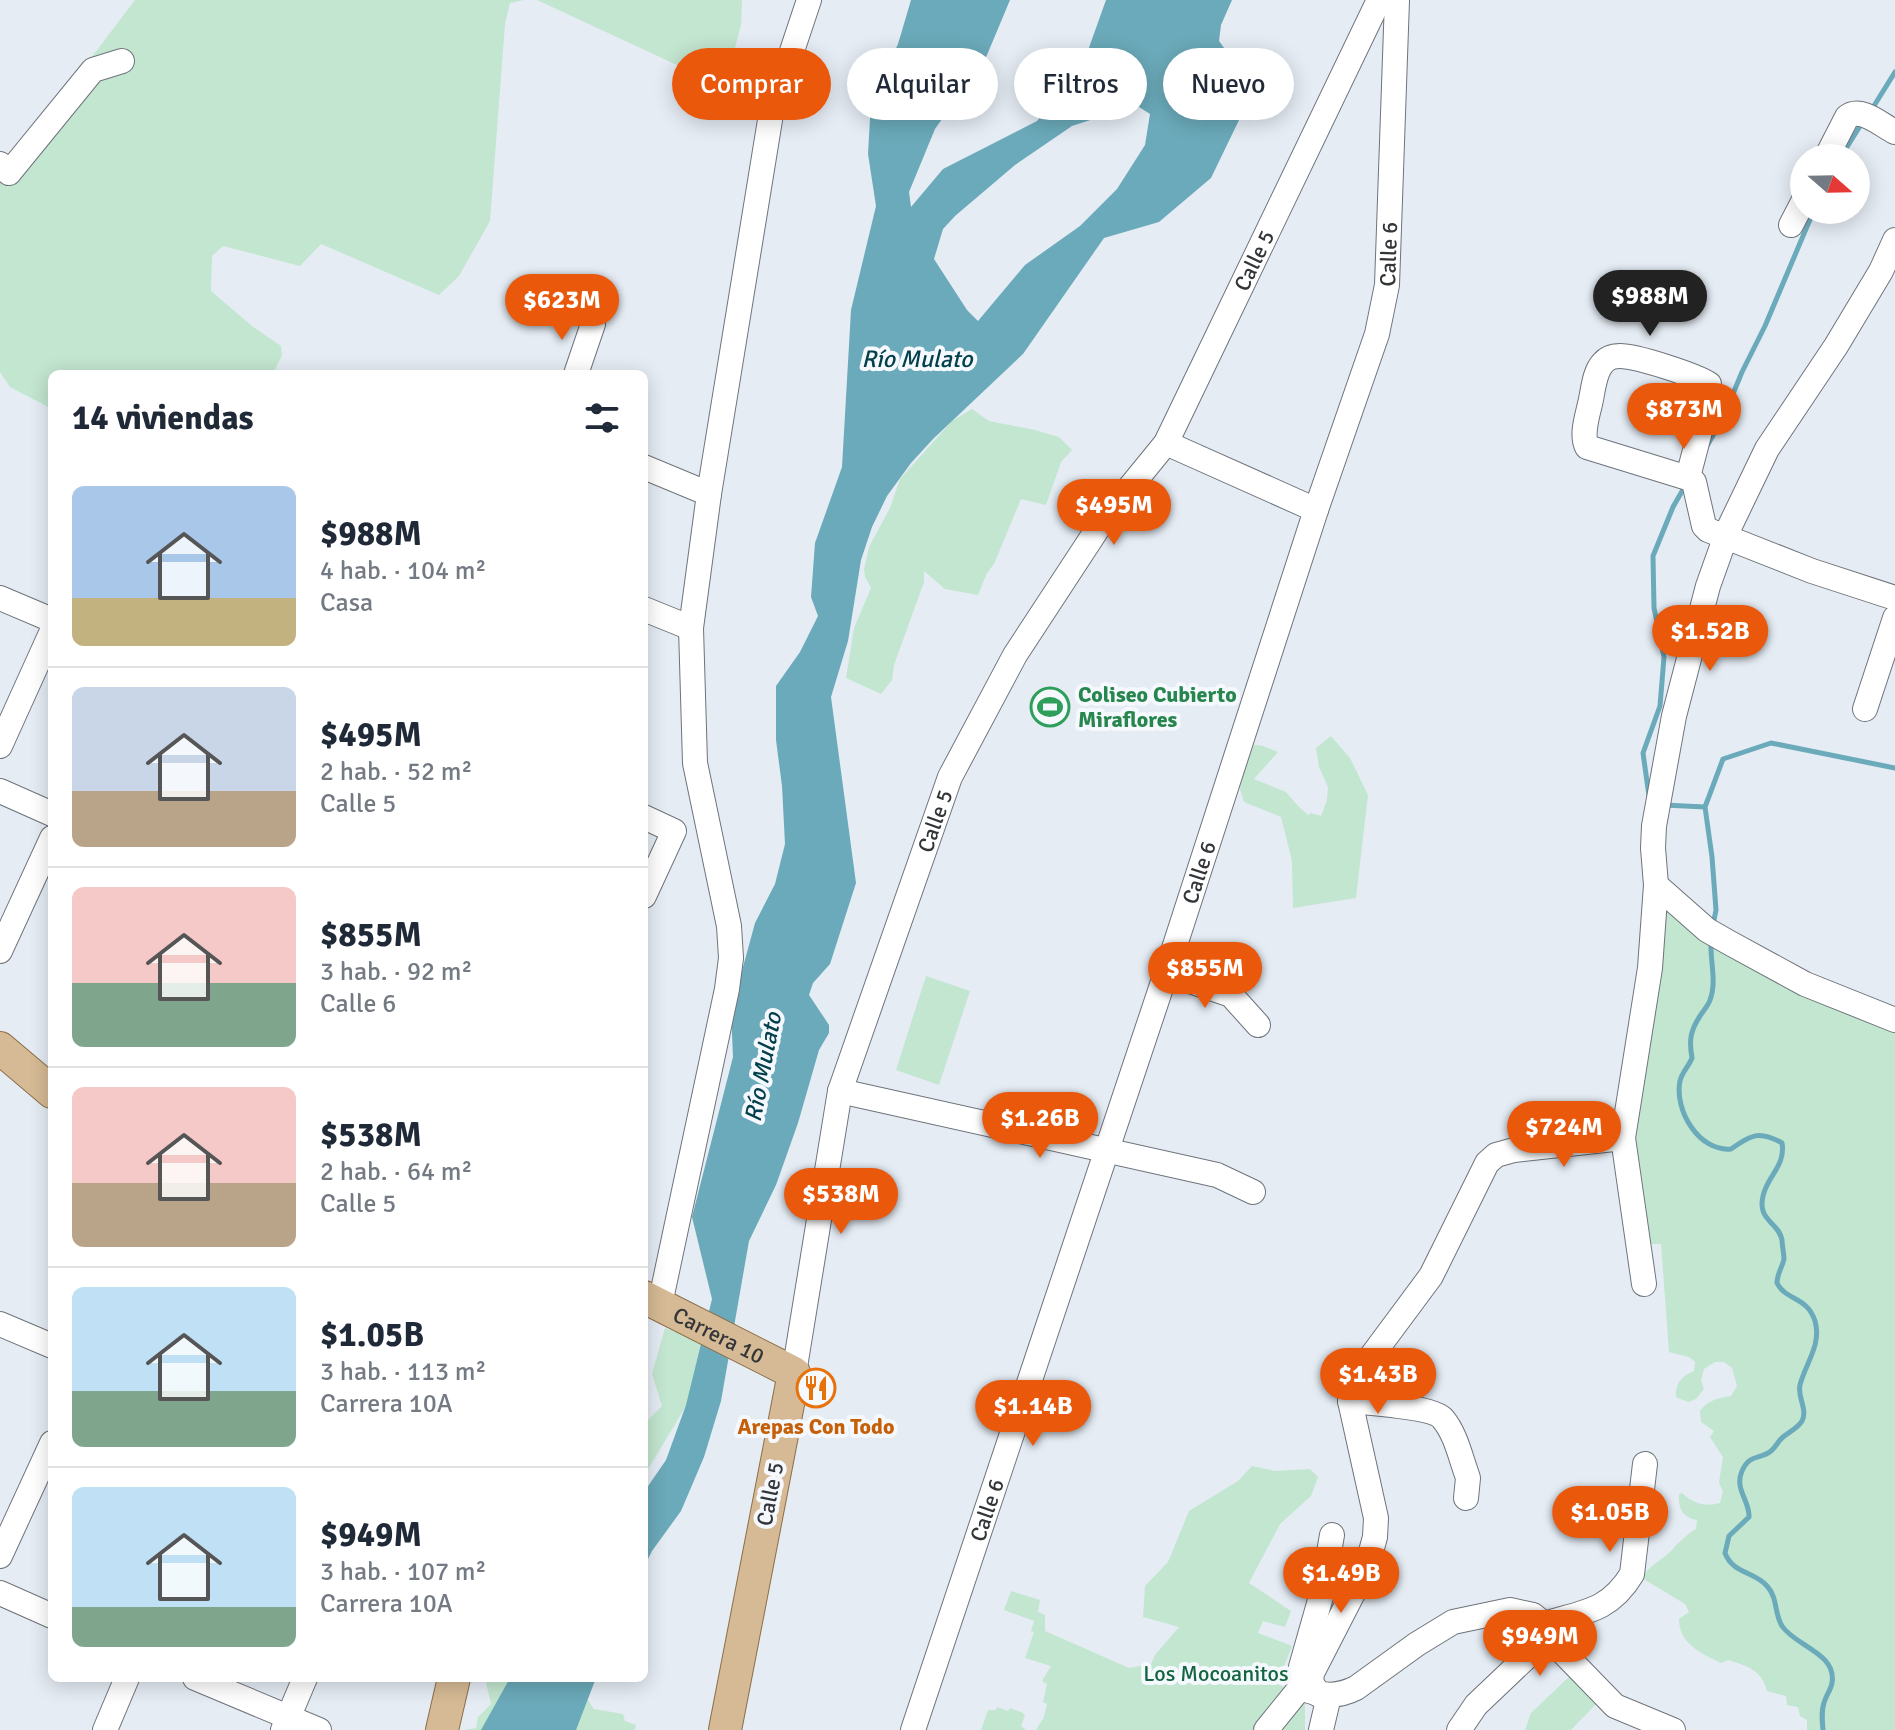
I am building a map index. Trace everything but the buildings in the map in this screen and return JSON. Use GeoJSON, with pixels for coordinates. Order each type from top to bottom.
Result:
{"type":"FeatureCollection","features":[{"type":"Feature","properties":{"kind":"main road"},"geometry":{"type":"LineString","coordinates":[[0,1048],[48,1089]]}},
{"type":"Feature","properties":{"kind":"main road","name":"Carrera 10"},"geometry":{"type":"LineString","coordinates":[[664,1307],[794,1373]]}},
{"type":"Feature","properties":{"kind":"main road","name":"Calle 5"},"geometry":{"type":"LineString","coordinates":[[725,1730],[794,1373]]}},
{"type":"Feature","properties":{"kind":"main road"},"geometry":{"type":"LineString","coordinates":[[442,1730],[453,1682]]}},
{"type":"Feature","properties":{"kind":"street"},"geometry":{"type":"LineString","coordinates":[[664,1307],[731,958],[729,926],[695,763],[691,628],[709,494],[771,114],[809,0]]}},
{"type":"Feature","properties":{"kind":"street","name":"Calle 5"},"geometry":{"type":"LineString","coordinates":[[794,1373],[840,1091],[950,777],[1023,642],[1104,519],[1166,443],[1379,0]]}},
{"type":"Feature","properties":{"kind":"street","name":"Calle 6"},"geometry":{"type":"LineString","coordinates":[[913,1730],[1377,334],[1387,285],[1397,0]]}},
{"type":"Feature","properties":{"kind":"street"},"geometry":{"type":"LineString","coordinates":[[0,164],[9,173],[93,70],[122,61]]}},
{"type":"Feature","properties":{"kind":"street"},"geometry":{"type":"LineString","coordinates":[[1833,144],[1852,113],[1861,113],[1895,132]]}},
{"type":"Feature","properties":{"kind":"street"},"geometry":{"type":"LineString","coordinates":[[1644,1284],[1623,1138],[1650,968],[1656,885],[1654,826],[1674,716],[1708,586],[1728,530],[1767,449],[1836,346],[1881,271],[1895,240]]}},
{"type":"Feature","properties":{"kind":"street"},"geometry":{"type":"LineString","coordinates":[[577,370],[593,324]]}},
{"type":"Feature","properties":{"kind":"street"},"geometry":{"type":"LineString","coordinates":[[1688,477],[1710,393],[1709,384],[1691,375],[1632,358],[1618,356],[1603,362],[1598,369],[1588,412],[1585,445],[1688,477],[1694,482],[1704,526],[1708,530],[1812,571],[1895,598]]}},
{"type":"Feature","properties":{"kind":"street"},"geometry":{"type":"LineString","coordinates":[[1166,443],[1316,510]]}},
{"type":"Feature","properties":{"kind":"street"},"geometry":{"type":"LineString","coordinates":[[648,469],[709,494]]}},
{"type":"Feature","properties":{"kind":"street"},"geometry":{"type":"LineString","coordinates":[[0,598],[48,618]]}},
{"type":"Feature","properties":{"kind":"street"},"geometry":{"type":"LineString","coordinates":[[648,611],[691,628]]}},
{"type":"Feature","properties":{"kind":"street"},"geometry":{"type":"LineString","coordinates":[[1865,709],[1895,618]]}},
{"type":"Feature","properties":{"kind":"street"},"geometry":{"type":"LineString","coordinates":[[0,746],[48,640]]}},
{"type":"Feature","properties":{"kind":"street"},"geometry":{"type":"LineString","coordinates":[[0,791],[48,812]]}},
{"type":"Feature","properties":{"kind":"street"},"geometry":{"type":"LineString","coordinates":[[648,819],[674,831],[648,887]]}},
{"type":"Feature","properties":{"kind":"street"},"geometry":{"type":"LineString","coordinates":[[0,951],[48,847]]}},
{"type":"Feature","properties":{"kind":"street"},"geometry":{"type":"LineString","coordinates":[[1656,885],[1707,930],[1728,942],[1805,984],[1895,1020]]}},
{"type":"Feature","properties":{"kind":"street"},"geometry":{"type":"LineString","coordinates":[[1166,973],[1231,995],[1258,1025]]}},
{"type":"Feature","properties":{"kind":"street"},"geometry":{"type":"LineString","coordinates":[[840,1091],[1217,1175],[1253,1192]]}},
{"type":"Feature","properties":{"kind":"street"},"geometry":{"type":"LineString","coordinates":[[1321,1730],[1312,1673],[1367,1566],[1375,1537],[1376,1518],[1350,1401],[1354,1383],[1431,1276],[1487,1163],[1496,1155],[1514,1150],[1623,1138]]}},
{"type":"Feature","properties":{"kind":"street"},"geometry":{"type":"LineString","coordinates":[[0,1324],[48,1344]]}},
{"type":"Feature","properties":{"kind":"street"},"geometry":{"type":"LineString","coordinates":[[1350,1401],[1431,1411],[1443,1418],[1466,1472],[1466,1498]]}},
{"type":"Feature","properties":{"kind":"street"},"geometry":{"type":"LineString","coordinates":[[0,1556],[48,1452]]}},
{"type":"Feature","properties":{"kind":"street"},"geometry":{"type":"LineString","coordinates":[[1459,1730],[1476,1705],[1536,1648],[1544,1629],[1604,1605],[1623,1589],[1632,1574],[1645,1464]]}},
{"type":"Feature","properties":{"kind":"street"},"geometry":{"type":"LineString","coordinates":[[1316,1693],[1301,1667],[1322,1593],[1332,1535]]}},
{"type":"Feature","properties":{"kind":"street"},"geometry":{"type":"LineString","coordinates":[[0,1593],[48,1614]]}},
{"type":"Feature","properties":{"kind":"street"},"geometry":{"type":"LineString","coordinates":[[1266,1730],[1316,1693],[1345,1694],[1356,1688],[1453,1622],[1510,1610],[1533,1615],[1615,1706],[1673,1730]]}},
{"type":"Feature","properties":{"kind":"street"},"geometry":{"type":"LineString","coordinates":[[105,1730],[125,1682]]}},
{"type":"Feature","properties":{"kind":"street"},"geometry":{"type":"LineString","coordinates":[[211,1682],[285,1724],[319,1730]]}},
{"type":"Feature","properties":{"kind":"street"},"geometry":{"type":"LineString","coordinates":[[285,1724],[303,1682]]}},
{"type":"Feature","properties":{"kind":"green space"},"geometry":{"type":"Polygon","coordinates":[[[135,0],[524,0],[510,3],[505,24],[490,221],[459,276],[439,295],[321,244],[300,266],[223,246],[212,256],[211,291],[281,346],[282,355],[275,370],[48,370],[48,407],[10,387],[0,372],[0,178],[135,0]]]}},
{"type":"Feature","properties":{"kind":"green space"},"geometry":{"type":"Polygon","coordinates":[[[537,0],[742,0],[741,25],[735,48],[672,48],[672,63],[537,0]]]}},
{"type":"Feature","properties":{"kind":"green space"},"geometry":{"type":"Polygon","coordinates":[[[972,409],[989,421],[1059,437],[1072,450],[1061,462],[1046,505],[1021,499],[978,595],[945,589],[924,571],[924,582],[894,665],[892,680],[881,694],[846,678],[854,628],[871,588],[864,569],[869,547],[890,508],[900,479],[952,421],[972,409]]]}},
{"type":"Feature","properties":{"kind":"green space"},"geometry":{"type":"Polygon","coordinates":[[[1331,736],[1350,758],[1368,795],[1356,898],[1293,908],[1292,861],[1281,817],[1244,802],[1233,766],[1244,743],[1278,752],[1254,779],[1286,792],[1308,815],[1321,816],[1328,787],[1319,767],[1316,748],[1331,736]]]}},
{"type":"Feature","properties":{"kind":"green space"},"geometry":{"type":"Polygon","coordinates":[[[1668,904],[1895,1024],[1895,1730],[1807,1730],[1807,1720],[1800,1716],[1798,1707],[1787,1705],[1786,1696],[1767,1691],[1753,1670],[1728,1660],[1721,1663],[1687,1642],[1679,1619],[1689,1612],[1685,1604],[1642,1578],[1696,1529],[1697,1520],[1682,1512],[1679,1494],[1700,1504],[1720,1503],[1723,1457],[1710,1437],[1714,1431],[1701,1422],[1700,1411],[1714,1400],[1731,1396],[1737,1386],[1732,1368],[1724,1362],[1715,1362],[1704,1369],[1701,1380],[1704,1389],[1696,1399],[1688,1402],[1676,1397],[1678,1384],[1694,1371],[1695,1362],[1689,1357],[1669,1352],[1661,1244],[1644,1244],[1628,1115],[1664,910],[1668,904]]]}},
{"type":"Feature","properties":{"kind":"green space"},"geometry":{"type":"Polygon","coordinates":[[[926,976],[970,991],[939,1085],[896,1070],[926,976]]]}},
{"type":"Feature","properties":{"kind":"green space"},"geometry":{"type":"Polygon","coordinates":[[[665,1328],[720,1349],[648,1469],[648,1420],[662,1406],[652,1374],[665,1328]]]}},
{"type":"Feature","properties":{"kind":"green space","name":"Los Mocoanitos"},"geometry":{"type":"Polygon","coordinates":[[[1252,1466],[1275,1471],[1310,1469],[1318,1477],[1311,1496],[1280,1524],[1249,1583],[1291,1611],[1285,1627],[1263,1621],[1258,1633],[1292,1646],[1277,1684],[1305,1696],[1305,1730],[1036,1730],[1047,1704],[1043,1702],[1047,1684],[1042,1681],[1051,1666],[1025,1658],[1034,1632],[1031,1631],[1034,1621],[1004,1610],[1011,1591],[1040,1600],[1038,1612],[1045,1615],[1045,1631],[1129,1668],[1151,1664],[1179,1627],[1143,1617],[1145,1586],[1168,1562],[1189,1511],[1238,1481],[1252,1466]]]}},
{"type":"Feature","properties":{"kind":"green space"},"geometry":{"type":"Polygon","coordinates":[[[1572,1674],[1599,1701],[1571,1730],[1525,1730],[1531,1713],[1572,1674]]]}},
{"type":"Feature","properties":{"kind":"green space"},"geometry":{"type":"Polygon","coordinates":[[[486,1682],[561,1682],[524,1730],[465,1730],[476,1728],[478,1717],[491,1704],[486,1682]]]}},
{"type":"Feature","properties":{"kind":"green space"},"geometry":{"type":"Polygon","coordinates":[[[585,1696],[594,1709],[623,1714],[625,1721],[636,1725],[635,1730],[556,1730],[585,1696]]]}},
{"type":"Feature","properties":{"kind":"green space"},"geometry":{"type":"Polygon","coordinates":[[[997,1707],[1008,1711],[1010,1708],[1025,1715],[1021,1726],[1026,1730],[981,1730],[988,1710],[996,1710],[997,1707]]]}},
{"type":"Feature","properties":{"kind":"water","name":"Río Mulato"},"geometry":{"type":"Polygon","coordinates":[[[911,0],[1010,0],[990,48],[896,48],[911,0]]]}},
{"type":"Feature","properties":{"kind":"water","name":"Río Mulato"},"geometry":{"type":"Polygon","coordinates":[[[1106,0],[1232,0],[1221,25],[1219,41],[1224,48],[1163,48],[1163,120],[1239,120],[1211,178],[1159,222],[1104,238],[1023,354],[911,463],[887,496],[872,527],[861,560],[848,641],[831,697],[856,883],[830,964],[813,983],[809,995],[829,1025],[829,1033],[819,1050],[776,1185],[749,1241],[721,1401],[704,1457],[681,1511],[648,1559],[648,1486],[666,1460],[686,1405],[712,1299],[692,1217],[733,1057],[731,1011],[755,923],[775,884],[785,844],[776,740],[776,686],[800,652],[818,616],[811,597],[815,543],[842,467],[851,310],[876,206],[868,154],[870,120],[941,120],[909,192],[911,207],[943,169],[1038,120],[1090,120],[1072,126],[1015,165],[943,229],[934,259],[967,310],[978,321],[1025,265],[1080,226],[1117,189],[1145,145],[1150,114],[1147,112],[1147,48],[1089,48],[1106,0]]]}},
{"type":"Feature","properties":{"kind":"water"},"geometry":{"type":"Polygon","coordinates":[[[508,1682],[594,1682],[576,1730],[481,1730],[508,1682]]]}},
{"type":"Feature","properties":{"kind":"waterway"},"geometry":{"type":"LineString","coordinates":[[1872,109],[1895,72]]}},
{"type":"Feature","properties":{"kind":"waterway"},"geometry":{"type":"LineString","coordinates":[[1849,144],[1862,123]]}},
{"type":"Feature","properties":{"kind":"waterway"},"geometry":{"type":"LineString","coordinates":[[1707,446],[1765,326],[1808,224]]}},
{"type":"Feature","properties":{"kind":"waterway"},"geometry":{"type":"LineString","coordinates":[[1649,796],[1643,753],[1660,706],[1664,657],[1654,608],[1653,556],[1685,486]]}},
{"type":"Feature","properties":{"kind":"waterway"},"geometry":{"type":"LineString","coordinates":[[1713,925],[1716,910],[1705,807],[1723,759],[1771,743],[1895,768]]}},
{"type":"Feature","properties":{"kind":"waterway"},"geometry":{"type":"LineString","coordinates":[[1664,805],[1705,807]]}},
{"type":"Feature","properties":{"kind":"waterway"},"geometry":{"type":"LineString","coordinates":[[1711,942],[1712,993],[1692,1031],[1692,1058],[1680,1081],[1681,1104],[1691,1127],[1709,1144],[1719,1148],[1731,1149],[1744,1140],[1761,1135],[1782,1143],[1779,1165],[1763,1196],[1763,1211],[1782,1240],[1784,1259],[1777,1283],[1807,1307],[1817,1330],[1815,1346],[1800,1385],[1804,1412],[1802,1421],[1771,1451],[1745,1465],[1740,1484],[1749,1517],[1729,1536],[1725,1553],[1738,1569],[1767,1586],[1773,1595],[1782,1626],[1828,1664],[1832,1683],[1823,1707],[1823,1730]]}},
{"type":"Feature","properties":{"kind":"place","name":"Coliseo Cubierto Miraflores"},"geometry":{"type":"Point","coordinates":[1050,707]}},
{"type":"Feature","properties":{"kind":"place","name":"Arepas Con Todo"},"geometry":{"type":"Point","coordinates":[816,1388]}}]}
